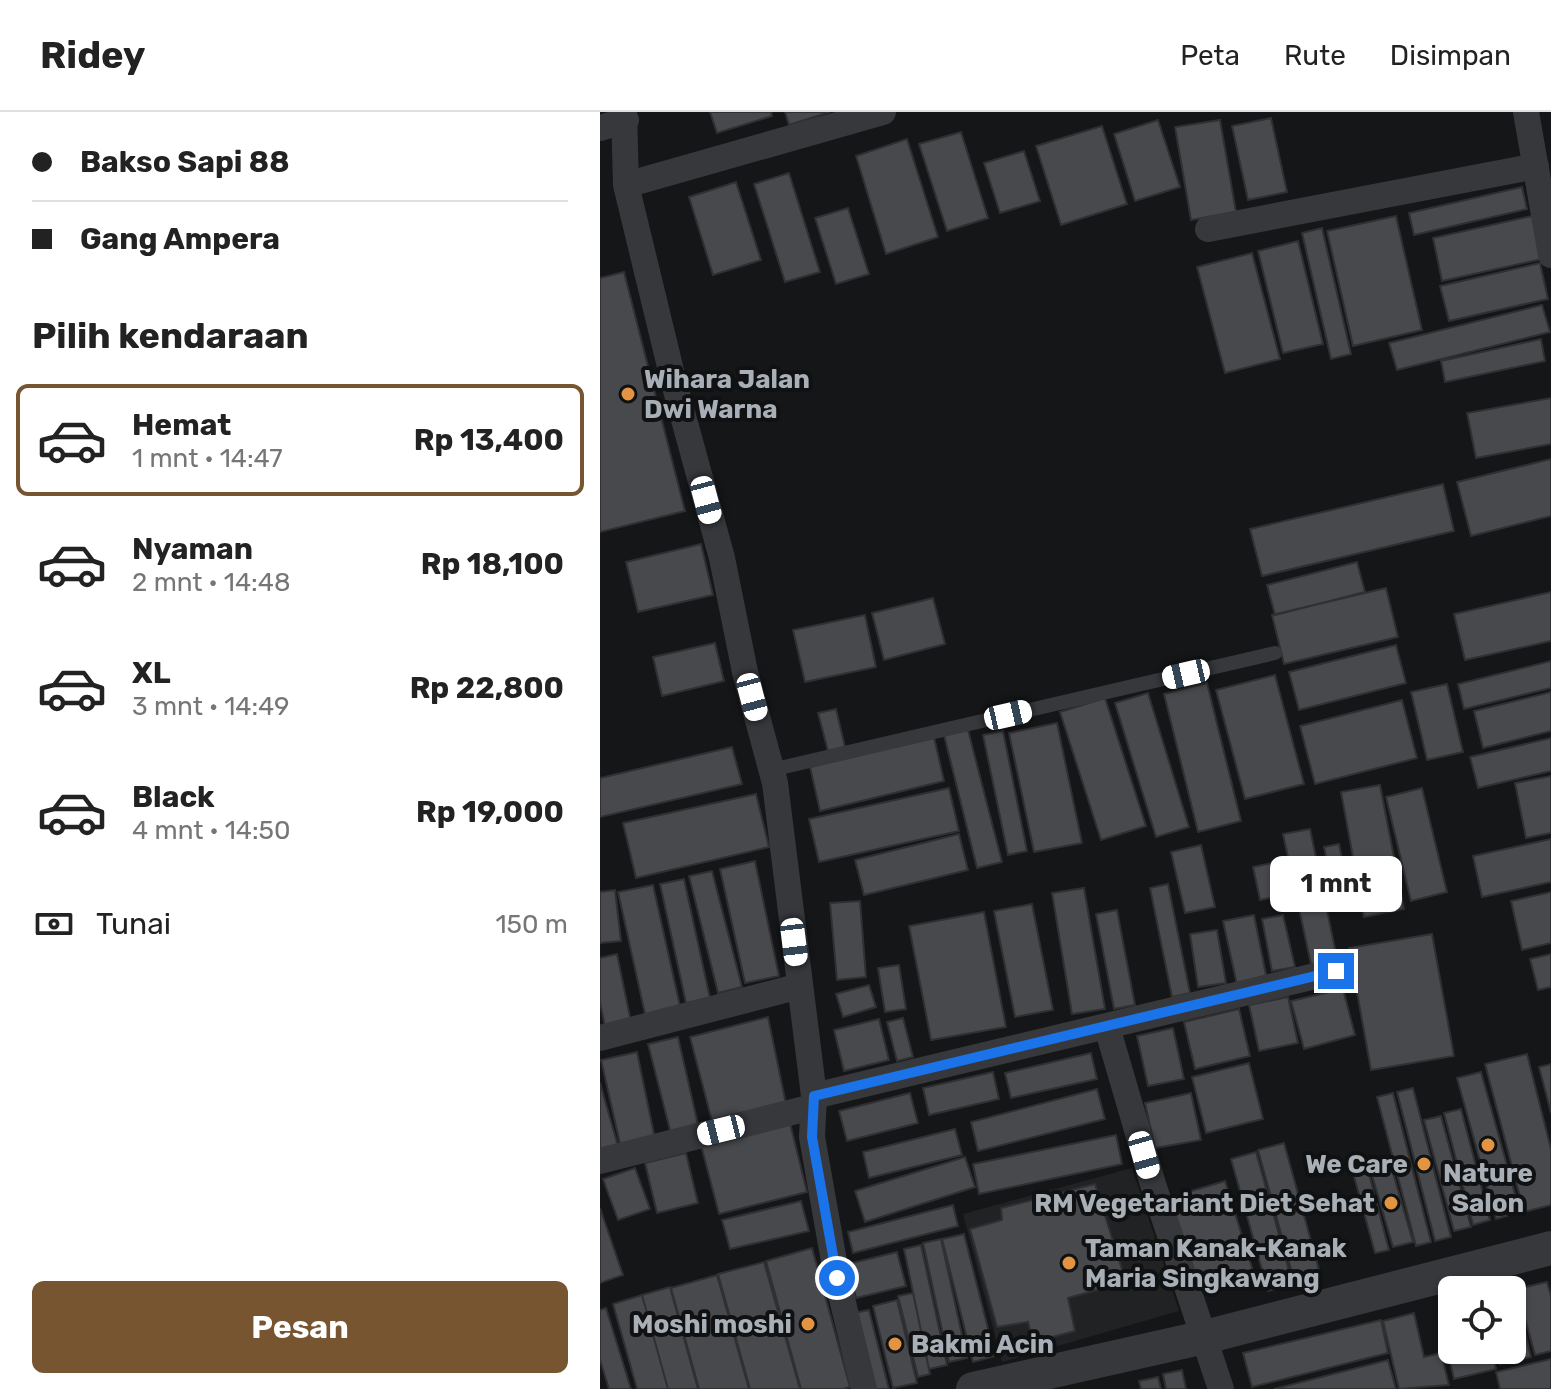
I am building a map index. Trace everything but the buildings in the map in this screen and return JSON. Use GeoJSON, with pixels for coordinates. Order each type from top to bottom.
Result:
{"type":"FeatureCollection","features":[{"type":"Feature","properties":{"kind":"street"},"geometry":{"type":"LineString","coordinates":[[626,185],[883,112]]}},
{"type":"Feature","properties":{"kind":"street"},"geometry":{"type":"LineString","coordinates":[[1526,112],[1551,255]]}},
{"type":"Feature","properties":{"kind":"street"},"geometry":{"type":"LineString","coordinates":[[600,128],[625,116],[626,185],[674,383],[722,558],[745,672],[771,770],[813,1101],[812,1137],[829,1233],[864,1389]]}},
{"type":"Feature","properties":{"kind":"street"},"geometry":{"type":"LineString","coordinates":[[1208,229],[1536,166]]}},
{"type":"Feature","properties":{"kind":"street"},"geometry":{"type":"LineString","coordinates":[[600,1161],[813,1101],[1336,971]]}},
{"type":"Feature","properties":{"kind":"street"},"geometry":{"type":"LineString","coordinates":[[600,1038],[800,986]]}},
{"type":"Feature","properties":{"kind":"street"},"geometry":{"type":"LineString","coordinates":[[1107,1027],[1152,1181],[1221,1389]]}},
{"type":"Feature","properties":{"kind":"street"},"geometry":{"type":"LineString","coordinates":[[973,1389],[1205,1337],[1551,1248]]}},
{"type":"Feature","properties":{"kind":"lane"},"geometry":{"type":"LineString","coordinates":[[771,770],[1275,653]]}},
{"type":"Feature","properties":{"kind":"shaded area","name":"Taman Kanak-Kanak Maria Singkawang"},"geometry":{"type":"Polygon","coordinates":[[[1132,1168],[1179,1311],[1002,1362],[963,1214],[1132,1168]]]}},
{"type":"Feature","properties":{"kind":"place","name":"Wihara Jalan Dwi Warna"},"geometry":{"type":"Point","coordinates":[628,394]}},
{"type":"Feature","properties":{"kind":"place","name":"Nature Salon"},"geometry":{"type":"Point","coordinates":[1488,1145]}},
{"type":"Feature","properties":{"kind":"place","name":"We Care"},"geometry":{"type":"Point","coordinates":[1424,1164]}},
{"type":"Feature","properties":{"kind":"place","name":"RM Vegetariant Diet Sehat"},"geometry":{"type":"Point","coordinates":[1391,1203]}},
{"type":"Feature","properties":{"kind":"place","name":"Taman Kanak-Kanak Maria Singkawang"},"geometry":{"type":"Point","coordinates":[1069,1263]}},
{"type":"Feature","properties":{"kind":"place","name":"Moshi moshi"},"geometry":{"type":"Point","coordinates":[808,1324]}},
{"type":"Feature","properties":{"kind":"place","name":"Bakmi Acin"},"geometry":{"type":"Point","coordinates":[895,1344]}},
{"type":"Feature","properties":{"kind":"route"},"geometry":{"type":"LineString","coordinates":[[837,1278],[812,1137],[814,1096],[1336,971]]}}]}
